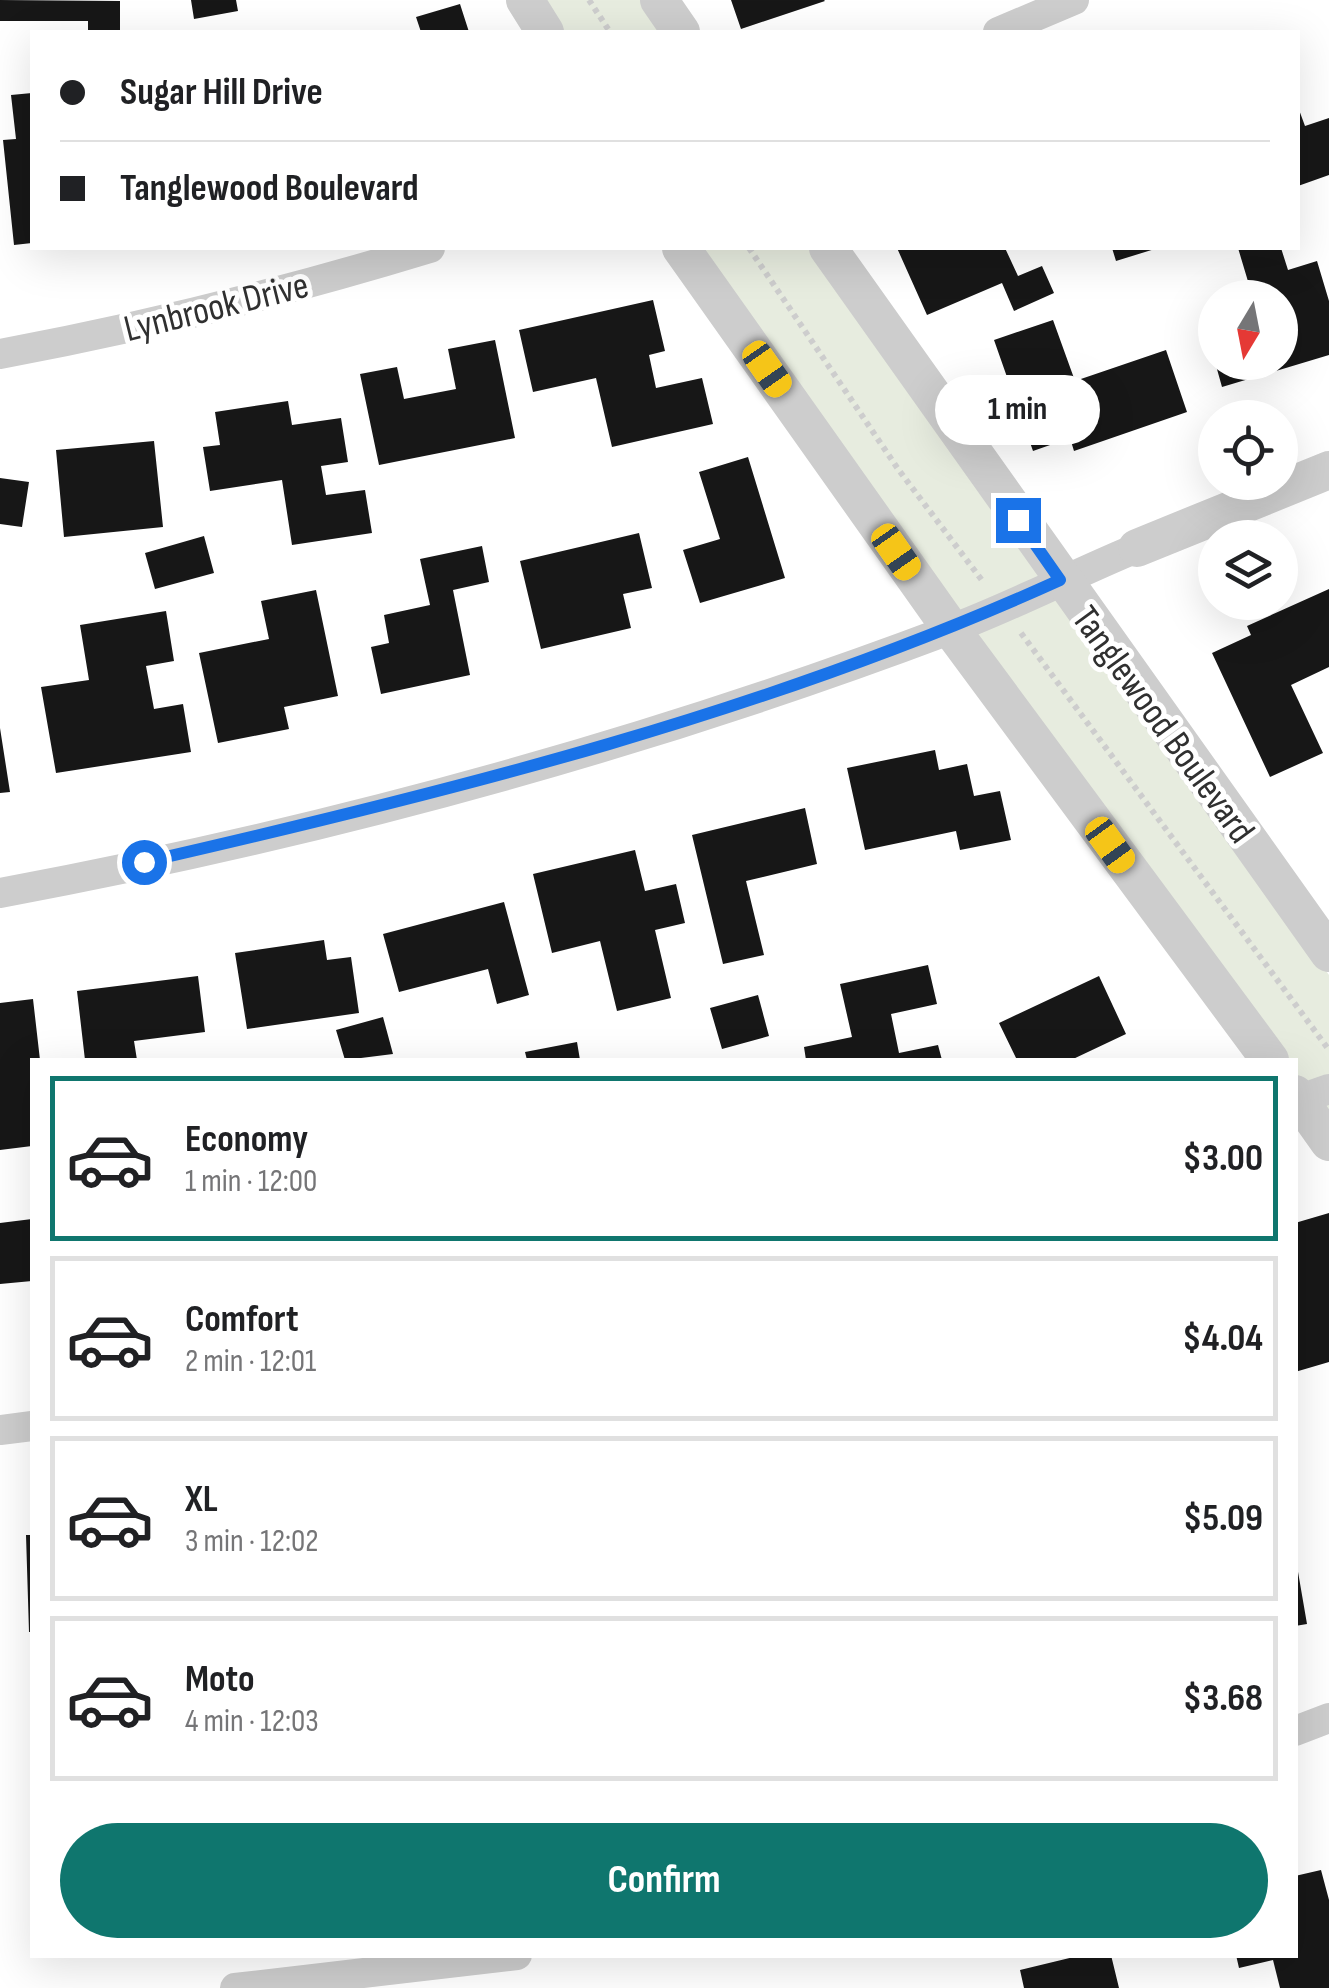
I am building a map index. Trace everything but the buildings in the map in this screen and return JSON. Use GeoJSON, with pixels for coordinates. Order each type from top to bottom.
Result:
{"type":"FeatureCollection","features":[{"type":"Feature","properties":{"kind":"street"},"geometry":{"type":"LineString","coordinates":[[525,0],[544,30]]}},
{"type":"Feature","properties":{"kind":"street"},"geometry":{"type":"LineString","coordinates":[[660,0],[680,30]]}},
{"type":"Feature","properties":{"kind":"street"},"geometry":{"type":"LineString","coordinates":[[1003,30],[1074,0]]}},
{"type":"Feature","properties":{"kind":"street","name":"Lynbrook Drive"},"geometry":{"type":"LineString","coordinates":[[0,354],[180,315],[423,250]]}},
{"type":"Feature","properties":{"kind":"street"},"geometry":{"type":"LineString","coordinates":[[682,250],[951,629],[1269,1058]]}},
{"type":"Feature","properties":{"kind":"street","name":"Tanglewood Boulevard"},"geometry":{"type":"LineString","coordinates":[[829,250],[1060,580],[1329,953]]}},
{"type":"Feature","properties":{"kind":"street"},"geometry":{"type":"LineString","coordinates":[[0,893],[370,810],[546,761],[951,629],[1329,470]]}},
{"type":"Feature","properties":{"kind":"street"},"geometry":{"type":"LineString","coordinates":[[1305,1096],[1329,1142]]}},
{"type":"Feature","properties":{"kind":"street"},"geometry":{"type":"LineString","coordinates":[[0,1430],[30,1426]]}},
{"type":"Feature","properties":{"kind":"street"},"geometry":{"type":"LineString","coordinates":[[1298,1730],[1329,1718]]}},
{"type":"Feature","properties":{"kind":"street"},"geometry":{"type":"LineString","coordinates":[[235,1988],[491,1958]]}},
{"type":"Feature","properties":{"kind":"path"},"geometry":{"type":"LineString","coordinates":[[589,0],[609,30]]}},
{"type":"Feature","properties":{"kind":"path"},"geometry":{"type":"LineString","coordinates":[[749,250],[898,470],[1329,1050]]}},
{"type":"Feature","properties":{"kind":"shaded area"},"geometry":{"type":"Polygon","coordinates":[[[539,0],[644,0],[664,30],[558,30],[539,0]]]}},
{"type":"Feature","properties":{"kind":"shaded area"},"geometry":{"type":"Polygon","coordinates":[[[695,250],[813,250],[1329,975],[1329,1126],[1298,1083],[1298,1058],[1280,1058],[695,250]]]}},
{"type":"Feature","properties":{"kind":"route"},"geometry":{"type":"LineString","coordinates":[[144,862],[370,810],[546,761],[748,699],[951,629],[1060,580],[1018,520]]}}]}
